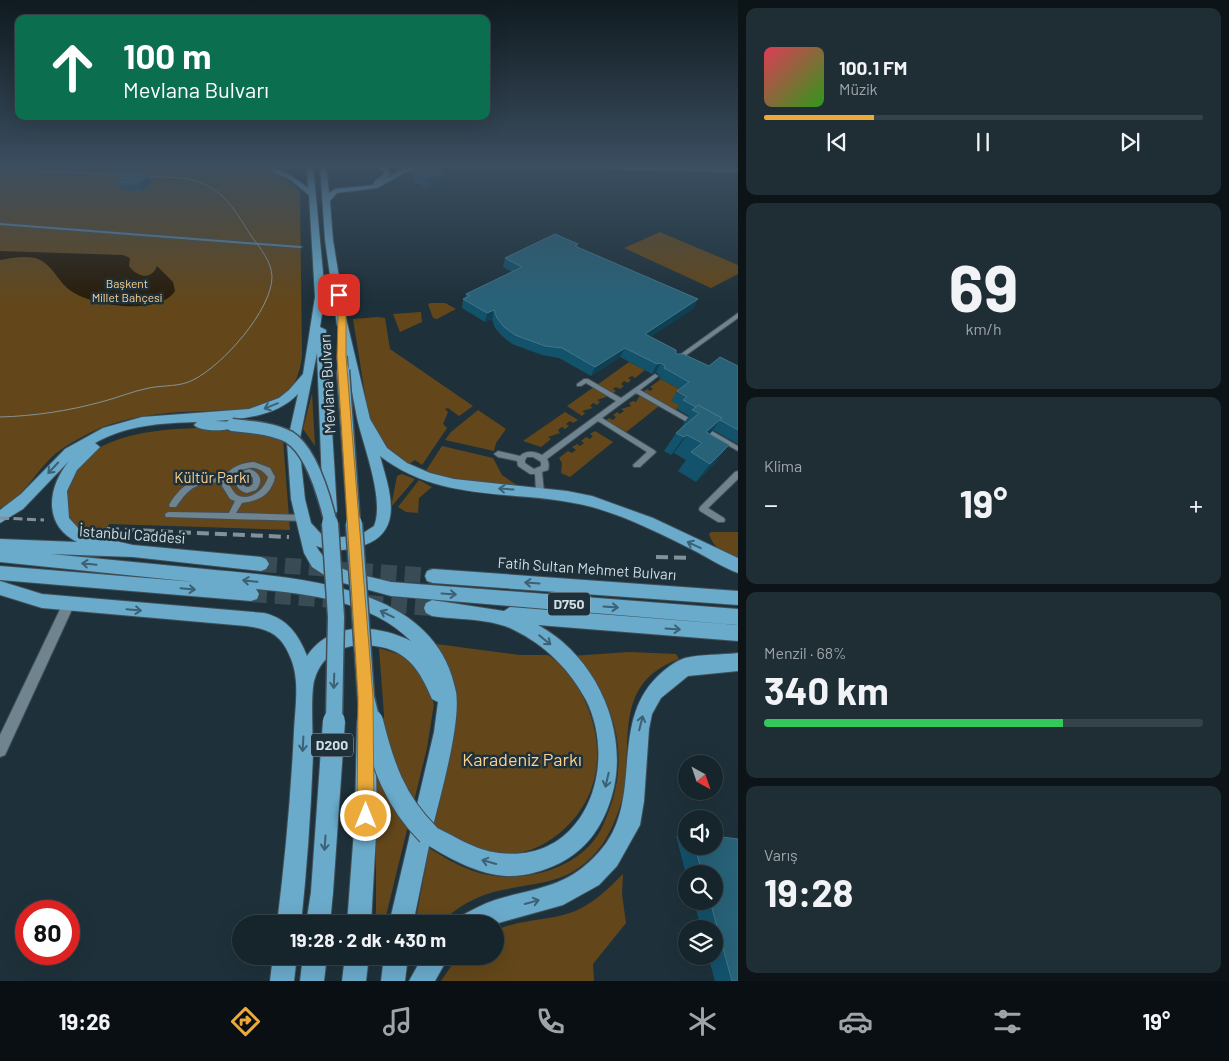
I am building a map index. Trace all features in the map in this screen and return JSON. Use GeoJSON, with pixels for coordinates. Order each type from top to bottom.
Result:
{"type":"FeatureCollection","features":[{"type":"Feature","properties":{"kind":"highway","name":"Mevlana Bulvarı"},"geometry":{"type":"LineString","coordinates":[[313,211],[315,257],[320,294],[336,625],[331,773],[319,915]]}},
{"type":"Feature","properties":{"kind":"highway","name":"Mevlana Bulvarı"},"geometry":{"type":"LineString","coordinates":[[327,211],[329,240],[342,316],[342,356],[366,697]]}},
{"type":"Feature","properties":{"kind":"highway"},"geometry":{"type":"LineString","coordinates":[[0,516],[14,510],[65,456],[98,436],[123,425],[160,419],[254,412],[282,402],[308,376],[320,294]]}},
{"type":"Feature","properties":{"kind":"highway"},"geometry":{"type":"LineString","coordinates":[[303,518],[313,538],[320,542],[337,544],[363,539],[375,534],[382,526],[383,516],[380,491],[342,316]]}},
{"type":"Feature","properties":{"kind":"highway","name":"D750"},"geometry":{"type":"LineString","coordinates":[[308,376],[293,444],[297,491],[309,548],[317,562],[338,575],[370,585],[400,591],[738,617]]}},
{"type":"Feature","properties":{"kind":"highway"},"geometry":{"type":"LineString","coordinates":[[363,418],[380,450],[409,470],[437,480],[540,492],[587,501],[630,516],[738,566]]}},
{"type":"Feature","properties":{"kind":"highway"},"geometry":{"type":"LineString","coordinates":[[132,551],[91,540],[70,530],[63,523],[59,492],[68,471],[90,450],[126,433],[172,426],[232,425],[272,431],[297,444],[310,462],[330,524]]}},
{"type":"Feature","properties":{"kind":"highway","name":"İstanbul Caddesi"},"geometry":{"type":"LineString","coordinates":[[0,544],[132,551],[261,564]]}},
{"type":"Feature","properties":{"kind":"highway"},"geometry":{"type":"LineString","coordinates":[[0,556],[299,586],[338,595],[398,619],[428,647],[441,671],[447,694],[445,726],[435,777],[410,874],[403,915]]}},
{"type":"Feature","properties":{"kind":"highway"},"geometry":{"type":"LineString","coordinates":[[0,574],[251,594]]}},
{"type":"Feature","properties":{"kind":"highway","name":"Fatih Sultan Mehmet Bulvarı"},"geometry":{"type":"LineString","coordinates":[[433,576],[738,598]]}},
{"type":"Feature","properties":{"kind":"highway"},"geometry":{"type":"LineString","coordinates":[[0,588],[42,601],[246,618],[271,623],[294,646],[303,664],[305,678],[302,773],[290,915]]}},
{"type":"Feature","properties":{"kind":"highway"},"geometry":{"type":"LineString","coordinates":[[366,697],[381,757],[391,784],[410,816],[428,834],[471,857],[498,864],[543,861],[582,835],[595,816],[606,784],[610,753],[604,721],[595,697],[574,668],[544,638],[516,622],[432,608],[738,634]]}},
{"type":"Feature","properties":{"kind":"highway"},"geometry":{"type":"LineString","coordinates":[[305,678],[317,655],[343,638],[368,636],[388,641],[416,654],[430,671],[435,681],[445,726]]}},
{"type":"Feature","properties":{"kind":"highway"},"geometry":{"type":"LineString","coordinates":[[488,915],[563,894],[591,876],[610,858],[629,825],[634,801],[639,729],[644,710],[655,692],[669,678],[685,667],[738,662]]}},
{"type":"Feature","properties":{"kind":"highway","name":"D200"},"geometry":{"type":"LineString","coordinates":[[360,915],[366,816],[366,697]]}},
{"type":"Feature","properties":{"kind":"highway"},"geometry":{"type":"LineString","coordinates":[[282,981],[284,965]]}},
{"type":"Feature","properties":{"kind":"highway"},"geometry":{"type":"LineString","coordinates":[[312,981],[314,965]]}},
{"type":"Feature","properties":{"kind":"highway"},"geometry":{"type":"LineString","coordinates":[[354,981],[356,965]]}},
{"type":"Feature","properties":{"kind":"highway"},"geometry":{"type":"LineString","coordinates":[[393,981],[395,965]]}},
{"type":"Feature","properties":{"kind":"highway"},"geometry":{"type":"LineString","coordinates":[[421,981],[431,965]]}},
{"type":"Feature","properties":{"kind":"street"},"geometry":{"type":"LineString","coordinates":[[0,224],[300,247]]}},
{"type":"Feature","properties":{"kind":"street"},"geometry":{"type":"LineString","coordinates":[[674,361],[738,315]]}},
{"type":"Feature","properties":{"kind":"street"},"geometry":{"type":"LineString","coordinates":[[543,458],[655,376]]}},
{"type":"Feature","properties":{"kind":"street"},"geometry":{"type":"LineString","coordinates":[[579,385],[586,380],[621,400]]}},
{"type":"Feature","properties":{"kind":"street"},"geometry":{"type":"LineString","coordinates":[[635,390],[738,449]]}},
{"type":"Feature","properties":{"kind":"street"},"geometry":{"type":"LineString","coordinates":[[597,418],[652,452],[637,465]]}},
{"type":"Feature","properties":{"kind":"street"},"geometry":{"type":"LineString","coordinates":[[498,454],[521,459],[529,453],[543,458],[546,461],[545,468],[538,472],[524,467],[521,459]]}},
{"type":"Feature","properties":{"kind":"street"},"geometry":{"type":"LineString","coordinates":[[253,474],[257,465]]}},
{"type":"Feature","properties":{"kind":"street"},"geometry":{"type":"LineString","coordinates":[[257,465],[269,472],[272,480],[269,488],[257,497],[239,498],[227,490],[228,477],[240,467],[257,465]]}},
{"type":"Feature","properties":{"kind":"street"},"geometry":{"type":"LineString","coordinates":[[538,472],[540,492]]}},
{"type":"Feature","properties":{"kind":"street"},"geometry":{"type":"LineString","coordinates":[[173,505],[183,490],[192,483],[201,480],[228,477],[239,478],[246,474],[253,474],[258,476],[258,484]]}},
{"type":"Feature","properties":{"kind":"street"},"geometry":{"type":"LineString","coordinates":[[721,520],[703,509],[738,474]]}},
{"type":"Feature","properties":{"kind":"street"},"geometry":{"type":"LineString","coordinates":[[239,478],[238,484],[245,489],[252,488],[258,484]]}},
{"type":"Feature","properties":{"kind":"street"},"geometry":{"type":"LineString","coordinates":[[258,484],[269,488]]}},
{"type":"Feature","properties":{"kind":"street"},"geometry":{"type":"LineString","coordinates":[[231,516],[245,489]]}},
{"type":"Feature","properties":{"kind":"street"},"geometry":{"type":"LineString","coordinates":[[169,515],[303,518]]}},
{"type":"Feature","properties":{"kind":"street"},"geometry":{"type":"LineString","coordinates":[[0,750],[69,604]]}},
{"type":"Feature","properties":{"kind":"green space","name":"Başkent Millet Bahçesi"},"geometry":{"type":"Polygon","coordinates":[[[0,211],[300,211],[302,356],[296,379],[285,394],[268,404],[245,410],[160,414],[139,417],[99,429],[63,448],[44,465],[20,495],[6,506],[0,508],[0,211]]]}},
{"type":"Feature","properties":{"kind":"green space"},"geometry":{"type":"Polygon","coordinates":[[[660,232],[738,265],[738,274],[711,288],[624,248],[660,232]]]}},
{"type":"Feature","properties":{"kind":"green space"},"geometry":{"type":"Polygon","coordinates":[[[445,303],[456,309],[437,319],[433,318],[428,304],[445,303]]]}},
{"type":"Feature","properties":{"kind":"green space"},"geometry":{"type":"Polygon","coordinates":[[[421,312],[422,322],[400,332],[393,314],[421,312]]]}},
{"type":"Feature","properties":{"kind":"green space"},"geometry":{"type":"Polygon","coordinates":[[[385,318],[390,349],[473,406],[459,416],[448,408],[445,409],[448,412],[443,424],[447,428],[422,465],[415,460],[409,464],[386,449],[369,419],[353,319],[385,318]]]}},
{"type":"Feature","properties":{"kind":"green space"},"geometry":{"type":"Polygon","coordinates":[[[629,362],[645,370],[635,378],[632,376],[628,378],[631,380],[628,383],[624,381],[621,384],[624,386],[620,389],[616,387],[613,389],[616,391],[612,394],[597,385],[629,362]]]}},
{"type":"Feature","properties":{"kind":"green space"},"geometry":{"type":"Polygon","coordinates":[[[661,379],[683,391],[672,401],[681,406],[675,410],[643,392],[647,389],[650,391],[653,389],[650,387],[661,379]]]}},
{"type":"Feature","properties":{"kind":"green space"},"geometry":{"type":"Polygon","coordinates":[[[594,387],[609,396],[597,400],[600,402],[597,405],[593,403],[590,406],[593,408],[582,411],[585,413],[582,416],[567,406],[594,387]]]}},
{"type":"Feature","properties":{"kind":"green space"},"geometry":{"type":"Polygon","coordinates":[[[312,393],[315,446],[303,429],[312,393]]]}},
{"type":"Feature","properties":{"kind":"green space"},"geometry":{"type":"Polygon","coordinates":[[[640,395],[659,406],[625,433],[605,421],[609,418],[613,420],[616,417],[613,415],[617,412],[620,414],[624,411],[621,409],[631,406],[629,403],[636,402],[640,395]]]}},
{"type":"Feature","properties":{"kind":"green space"},"geometry":{"type":"Polygon","coordinates":[[[478,410],[506,429],[496,443],[494,451],[445,440],[451,432],[478,410]]]}},
{"type":"Feature","properties":{"kind":"green space"},"geometry":{"type":"Polygon","coordinates":[[[565,412],[578,420],[573,423],[570,421],[566,424],[569,426],[565,429],[562,427],[558,430],[560,433],[548,437],[551,439],[541,447],[523,441],[565,412]]]}},
{"type":"Feature","properties":{"kind":"green space","name":"Kültür Parkı"},"geometry":{"type":"Polygon","coordinates":[[[199,428],[258,433],[283,440],[290,530],[109,524],[104,536],[83,530],[71,520],[67,504],[69,485],[78,467],[100,447],[142,433],[199,428]]]}},
{"type":"Feature","properties":{"kind":"green space"},"geometry":{"type":"Polygon","coordinates":[[[595,431],[613,442],[570,477],[561,473],[562,463],[559,458],[568,451],[572,453],[576,450],[572,447],[577,444],[580,446],[584,443],[581,441],[586,437],[590,439],[593,436],[590,434],[595,431]]]}},
{"type":"Feature","properties":{"kind":"green space"},"geometry":{"type":"Polygon","coordinates":[[[442,446],[493,458],[502,475],[518,486],[453,479],[425,472],[442,446]]]}},
{"type":"Feature","properties":{"kind":"green space"},"geometry":{"type":"Polygon","coordinates":[[[402,474],[415,479],[391,507],[397,476],[402,474]]]}},
{"type":"Feature","properties":{"kind":"green space"},"geometry":{"type":"Polygon","coordinates":[[[419,480],[432,487],[419,498],[418,513],[406,512],[398,507],[419,480]]]}},
{"type":"Feature","properties":{"kind":"green space"},"geometry":{"type":"Polygon","coordinates":[[[711,532],[738,532],[738,559],[717,547],[709,534],[711,532]]]}},
{"type":"Feature","properties":{"kind":"green space","name":"Karadeniz Parkı"},"geometry":{"type":"Polygon","coordinates":[[[436,644],[520,655],[548,655],[563,667],[579,689],[590,714],[595,734],[596,772],[591,791],[582,808],[569,824],[542,845],[517,853],[493,853],[474,848],[456,840],[431,823],[449,679],[436,644]]]}},
{"type":"Feature","properties":{"kind":"green space"},"geometry":{"type":"Polygon","coordinates":[[[379,648],[401,655],[410,662],[423,679],[434,704],[427,748],[386,915],[376,915],[376,777],[384,715],[379,648]]]}},
{"type":"Feature","properties":{"kind":"green space"},"geometry":{"type":"Polygon","coordinates":[[[629,652],[676,654],[679,659],[658,670],[643,684],[634,699],[630,717],[623,796],[609,834],[591,858],[569,874],[545,882],[484,895],[460,907],[450,915],[417,915],[429,848],[450,861],[473,871],[503,877],[535,874],[550,870],[565,864],[594,841],[606,819],[615,790],[619,765],[617,741],[612,717],[604,698],[571,656],[629,652]]]}},
{"type":"Feature","properties":{"kind":"green space"},"geometry":{"type":"Polygon","coordinates":[[[623,874],[622,894],[626,923],[593,964],[594,981],[441,981],[452,965],[504,965],[504,926],[573,912],[606,891],[623,874]]]}},
{"type":"Feature","properties":{"kind":"shaded area"},"geometry":{"type":"Polygon","coordinates":[[[0,251],[123,255],[130,258],[129,266],[140,275],[151,274],[157,266],[173,282],[175,291],[167,299],[155,304],[141,306],[125,306],[94,301],[71,291],[42,261],[27,257],[0,260],[0,251]]]}},
{"type":"Feature","properties":{"kind":"building"},"geometry":{"type":"Polygon","coordinates":[[[555,234],[578,244],[575,246],[698,299],[645,334],[676,350],[676,354],[683,354],[709,366],[720,357],[738,366],[738,430],[720,420],[722,418],[698,405],[696,407],[683,400],[687,397],[677,391],[689,382],[664,368],[665,366],[661,363],[657,364],[625,348],[595,367],[562,348],[545,346],[515,335],[504,327],[494,310],[487,313],[463,299],[470,296],[466,294],[522,267],[505,258],[555,234]]]}},
{"type":"Feature","properties":{"kind":"building"},"geometry":{"type":"Polygon","coordinates":[[[698,405],[722,418],[706,432],[729,445],[710,464],[691,452],[702,443],[687,435],[684,437],[676,433],[699,413],[692,410],[698,405]]]}},
{"type":"Feature","properties":{"kind":"building"},"geometry":{"type":"Polygon","coordinates":[[[723,837],[738,839],[738,981],[732,981],[723,948],[723,920],[715,920],[712,910],[723,910],[723,865],[700,865],[697,855],[723,855],[723,837]]]}},
{"type":"Feature","properties":{"kind":"tunnel"},"geometry":{"type":"LineString","coordinates":[[261,564],[433,576]]}},
{"type":"Feature","properties":{"kind":"tunnel"},"geometry":{"type":"LineString","coordinates":[[251,594],[345,601]]}},
{"type":"Feature","properties":{"kind":"tunnel"},"geometry":{"type":"LineString","coordinates":[[367,603],[432,608]]}},
{"type":"Feature","properties":{"kind":"tram line"},"geometry":{"type":"LineString","coordinates":[[0,417],[25,416],[64,410],[101,402],[143,389],[177,385],[193,380],[218,363],[255,320],[270,290],[272,277],[265,255],[235,211]]}},
{"type":"Feature","properties":{"kind":"railway"},"geometry":{"type":"LineString","coordinates":[[0,518],[44,520]]}},
{"type":"Feature","properties":{"kind":"railway"},"geometry":{"type":"LineString","coordinates":[[107,529],[289,537]]}},
{"type":"Feature","properties":{"kind":"railway"},"geometry":{"type":"LineString","coordinates":[[656,557],[691,558]]}},
{"type":"Feature","properties":{"kind":"route"},"geometry":{"type":"LineString","coordinates":[[339,295],[342,316],[342,356],[366,697],[366,816]]}}]}
